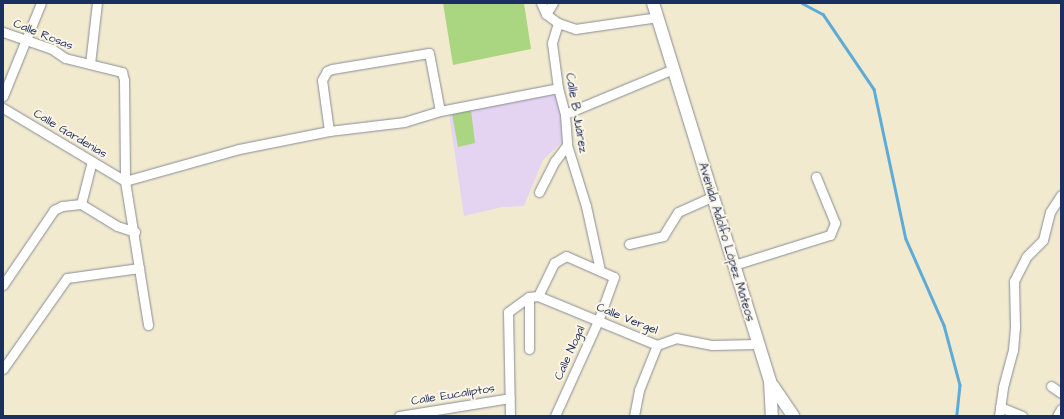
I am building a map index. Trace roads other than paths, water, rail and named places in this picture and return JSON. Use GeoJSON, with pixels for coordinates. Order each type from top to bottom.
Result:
{"type":"FeatureCollection","features":[{"type":"Feature","properties":{"kind":"main road","name":"Avenida Adolfo López Mateos"},"geometry":{"type":"LineString","coordinates":[[653,3],[770,381],[772,416]]}},
{"type":"Feature","properties":{"kind":"main road"},"geometry":{"type":"LineString","coordinates":[[770,381],[793,416]]}},
{"type":"Feature","properties":{"kind":"street"},"geometry":{"type":"LineString","coordinates":[[3,96],[41,3]]}},
{"type":"Feature","properties":{"kind":"street"},"geometry":{"type":"LineString","coordinates":[[90,64],[97,3]]}},
{"type":"Feature","properties":{"kind":"street"},"geometry":{"type":"LineString","coordinates":[[541,3],[546,14],[558,23],[575,29],[658,17]]}},
{"type":"Feature","properties":{"kind":"street"},"geometry":{"type":"LineString","coordinates":[[546,14],[553,3]]}},
{"type":"Feature","properties":{"kind":"street","name":"Calle B Juárez"},"geometry":{"type":"LineString","coordinates":[[558,23],[552,43],[558,88],[565,114],[567,145],[586,206],[600,270]]}},
{"type":"Feature","properties":{"kind":"street","name":"Calle Rosas"},"geometry":{"type":"LineString","coordinates":[[3,32],[52,49],[65,58],[122,72],[124,80],[125,181]]}},
{"type":"Feature","properties":{"kind":"street"},"geometry":{"type":"LineString","coordinates":[[329,131],[322,80],[327,71],[332,69],[429,53],[440,111]]}},
{"type":"Feature","properties":{"kind":"street"},"geometry":{"type":"LineString","coordinates":[[565,114],[673,69]]}},
{"type":"Feature","properties":{"kind":"street"},"geometry":{"type":"LineString","coordinates":[[148,325],[135,232],[125,181],[238,149],[329,131],[404,122],[440,111],[558,88]]}},
{"type":"Feature","properties":{"kind":"street","name":"Calle Gardenias"},"geometry":{"type":"LineString","coordinates":[[3,108],[125,181]]}},
{"type":"Feature","properties":{"kind":"street"},"geometry":{"type":"LineString","coordinates":[[539,192],[555,161],[567,145]]}},
{"type":"Feature","properties":{"kind":"street"},"geometry":{"type":"LineString","coordinates":[[81,204],[92,161]]}},
{"type":"Feature","properties":{"kind":"street"},"geometry":{"type":"LineString","coordinates":[[734,264],[830,235],[835,223],[816,177]]}},
{"type":"Feature","properties":{"kind":"street"},"geometry":{"type":"LineString","coordinates":[[1022,416],[999,412],[1003,386],[1013,350],[1014,281],[1026,258],[1043,240],[1050,212],[1061,194]]}},
{"type":"Feature","properties":{"kind":"street"},"geometry":{"type":"LineString","coordinates":[[629,244],[663,236],[678,212],[712,197]]}},
{"type":"Feature","properties":{"kind":"street"},"geometry":{"type":"LineString","coordinates":[[3,285],[54,210],[62,206],[81,204],[117,226],[135,232]]}},
{"type":"Feature","properties":{"kind":"street"},"geometry":{"type":"LineString","coordinates":[[510,416],[508,312],[533,296],[559,258],[566,256],[600,270]]}},
{"type":"Feature","properties":{"kind":"street"},"geometry":{"type":"LineString","coordinates":[[3,369],[67,278],[139,268]]}},
{"type":"Feature","properties":{"kind":"street","name":"Calle Nogal"},"geometry":{"type":"LineString","coordinates":[[555,416],[598,321],[614,277],[600,270]]}},
{"type":"Feature","properties":{"kind":"street"},"geometry":{"type":"LineString","coordinates":[[530,349],[533,296]]}},
{"type":"Feature","properties":{"kind":"street","name":"Calle Vergel"},"geometry":{"type":"LineString","coordinates":[[533,296],[657,345],[676,338],[712,345],[758,344]]}},
{"type":"Feature","properties":{"kind":"street"},"geometry":{"type":"LineString","coordinates":[[634,416],[639,390],[657,345]]}},
{"type":"Feature","properties":{"kind":"street"},"geometry":{"type":"LineString","coordinates":[[1051,386],[1061,393]]}},
{"type":"Feature","properties":{"kind":"street","name":"Calle Eucaliptos"},"geometry":{"type":"LineString","coordinates":[[399,416],[510,398]]}},
{"type":"Feature","properties":{"kind":"street"},"geometry":{"type":"LineString","coordinates":[[1057,416],[1061,409]]}},
{"type":"Feature","properties":{"kind":"waterway"},"geometry":{"type":"LineString","coordinates":[[802,3],[823,14],[874,89],[906,239],[944,325],[960,385],[957,416]]}}]}
